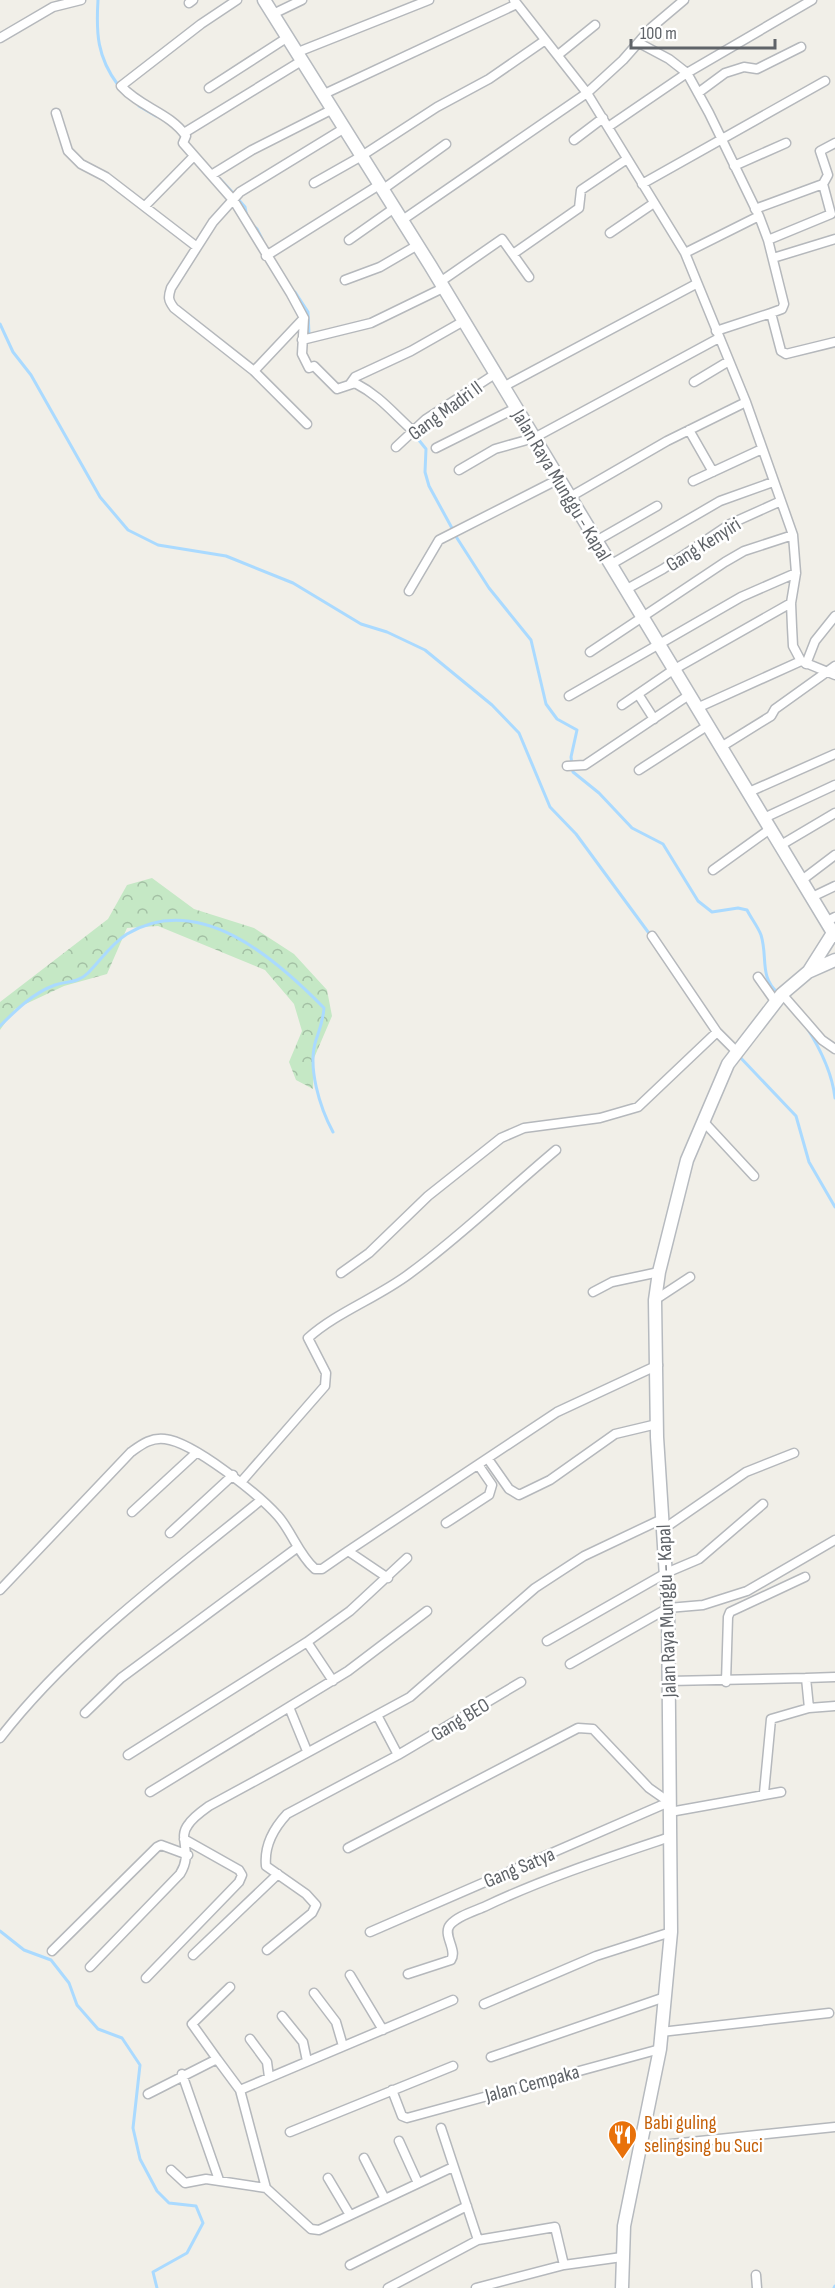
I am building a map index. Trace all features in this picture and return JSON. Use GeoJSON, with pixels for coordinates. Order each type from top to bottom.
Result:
{"type":"FeatureCollection","features":[{"type":"Feature","properties":{"kind":"street"},"geometry":{"type":"LineString","coordinates":[[0,38],[53,7],[81,0]]}},
{"type":"Feature","properties":{"kind":"street"},"geometry":{"type":"LineString","coordinates":[[237,0],[201,24],[121,86],[150,110],[171,119],[186,136],[183,143],[213,174],[234,201],[304,318],[302,354],[309,368],[314,366],[337,389],[346,388],[355,377],[411,351],[462,322]]}},
{"type":"Feature","properties":{"kind":"street","name":"Jalan Raya Munggu - Kapal"},"geometry":{"type":"LineString","coordinates":[[264,0],[441,285],[657,645],[812,897],[831,919],[834,934],[808,972],[779,998],[732,1049],[728,1064],[687,1160],[659,1272],[656,1300],[657,1424],[668,1608],[671,1932],[660,2049],[642,2147],[624,2226],[621,2257],[622,2288]]}},
{"type":"Feature","properties":{"kind":"street"},"geometry":{"type":"LineString","coordinates":[[273,14],[302,0]]}},
{"type":"Feature","properties":{"kind":"street"},"geometry":{"type":"LineString","coordinates":[[184,133],[300,56],[429,0]]}},
{"type":"Feature","properties":{"kind":"street"},"geometry":{"type":"LineString","coordinates":[[401,221],[587,93],[639,43],[652,27],[684,0]]}},
{"type":"Feature","properties":{"kind":"street"},"geometry":{"type":"LineString","coordinates":[[608,127],[687,73],[812,0]]}},
{"type":"Feature","properties":{"kind":"street"},"geometry":{"type":"LineString","coordinates":[[322,95],[516,2],[587,93],[685,253],[746,402],[793,535],[795,573],[791,603],[793,646],[803,663],[831,674]]}},
{"type":"Feature","properties":{"kind":"street"},"geometry":{"type":"LineString","coordinates":[[558,55],[595,25]]}},
{"type":"Feature","properties":{"kind":"street"},"geometry":{"type":"LineString","coordinates":[[209,88],[288,37]]}},
{"type":"Feature","properties":{"kind":"street"},"geometry":{"type":"LineString","coordinates":[[314,183],[360,157],[404,127],[489,79],[544,40]]}},
{"type":"Feature","properties":{"kind":"street"},"geometry":{"type":"LineString","coordinates":[[459,470],[495,449],[534,438],[717,334],[782,309],[784,304],[768,240],[722,139],[698,93],[687,73],[669,59],[639,43]]}},
{"type":"Feature","properties":{"kind":"street"},"geometry":{"type":"LineString","coordinates":[[698,93],[725,73],[744,67],[757,69],[801,47]]}},
{"type":"Feature","properties":{"kind":"street"},"geometry":{"type":"LineString","coordinates":[[642,184],[825,81]]}},
{"type":"Feature","properties":{"kind":"street"},"geometry":{"type":"LineString","coordinates":[[213,174],[252,150],[331,110]]}},
{"type":"Feature","properties":{"kind":"street"},"geometry":{"type":"LineString","coordinates":[[56,113],[68,151],[81,164],[106,177],[197,248]]}},
{"type":"Feature","properties":{"kind":"street"},"geometry":{"type":"LineString","coordinates":[[574,140],[603,118]]}},
{"type":"Feature","properties":{"kind":"street"},"geometry":{"type":"LineString","coordinates":[[307,424],[254,371],[181,315],[168,300],[171,288],[213,222],[240,192],[343,129]]}},
{"type":"Feature","properties":{"kind":"street"},"geometry":{"type":"LineString","coordinates":[[734,166],[786,143]]}},
{"type":"Feature","properties":{"kind":"street"},"geometry":{"type":"LineString","coordinates":[[685,253],[757,213],[823,184],[828,175],[820,151],[835,143]]}},
{"type":"Feature","properties":{"kind":"street"},"geometry":{"type":"LineString","coordinates":[[266,255],[380,188],[446,144]]}},
{"type":"Feature","properties":{"kind":"street"},"geometry":{"type":"LineString","coordinates":[[145,206],[194,156]]}},
{"type":"Feature","properties":{"kind":"street"},"geometry":{"type":"LineString","coordinates":[[513,254],[579,208],[581,190],[627,159]]}},
{"type":"Feature","properties":{"kind":"street"},"geometry":{"type":"LineString","coordinates":[[768,240],[831,214],[823,184]]}},
{"type":"Feature","properties":{"kind":"street"},"geometry":{"type":"LineString","coordinates":[[610,233],[654,203]]}},
{"type":"Feature","properties":{"kind":"street"},"geometry":{"type":"LineString","coordinates":[[349,240],[393,209]]}},
{"type":"Feature","properties":{"kind":"street"},"geometry":{"type":"LineString","coordinates":[[302,340],[371,323],[441,285],[502,239],[529,277]]}},
{"type":"Feature","properties":{"kind":"street"},"geometry":{"type":"LineString","coordinates":[[773,258],[835,239]]}},
{"type":"Feature","properties":{"kind":"street"},"geometry":{"type":"LineString","coordinates":[[345,280],[380,267],[417,246]]}},
{"type":"Feature","properties":{"kind":"street"},"geometry":{"type":"LineString","coordinates":[[503,387],[696,284]]}},
{"type":"Feature","properties":{"kind":"street"},"geometry":{"type":"LineString","coordinates":[[771,313],[781,351],[784,354],[835,342]]}},
{"type":"Feature","properties":{"kind":"street"},"geometry":{"type":"LineString","coordinates":[[254,371],[304,318]]}},
{"type":"Feature","properties":{"kind":"street"},"geometry":{"type":"LineString","coordinates":[[694,382],[729,361]]}},
{"type":"Feature","properties":{"kind":"street","name":"Gang Madri II"},"geometry":{"type":"LineString","coordinates":[[396,447],[412,430],[460,395],[495,374]]}},
{"type":"Feature","properties":{"kind":"street"},"geometry":{"type":"LineString","coordinates":[[350,384],[355,383],[382,400],[412,430]]}},
{"type":"Feature","properties":{"kind":"street"},"geometry":{"type":"LineString","coordinates":[[570,497],[689,430],[746,402]]}},
{"type":"Feature","properties":{"kind":"street"},"geometry":{"type":"LineString","coordinates":[[436,448],[516,408]]}},
{"type":"Feature","properties":{"kind":"street"},"geometry":{"type":"LineString","coordinates":[[689,430],[713,472]]}},
{"type":"Feature","properties":{"kind":"street"},"geometry":{"type":"LineString","coordinates":[[693,481],[762,449]]}},
{"type":"Feature","properties":{"kind":"street"},"geometry":{"type":"LineString","coordinates":[[409,591],[439,540],[559,479]]}},
{"type":"Feature","properties":{"kind":"street"},"geometry":{"type":"LineString","coordinates":[[610,565],[720,501],[773,482]]}},
{"type":"Feature","properties":{"kind":"street","name":"Gang Kenyiri"},"geometry":{"type":"LineString","coordinates":[[625,590],[663,569],[730,524],[781,501]]}},
{"type":"Feature","properties":{"kind":"street"},"geometry":{"type":"LineString","coordinates":[[596,541],[657,506]]}},
{"type":"Feature","properties":{"kind":"street"},"geometry":{"type":"LineString","coordinates":[[590,652],[736,555],[793,535]]}},
{"type":"Feature","properties":{"kind":"street"},"geometry":{"type":"LineString","coordinates":[[569,696],[741,597],[795,573]]}},
{"type":"Feature","properties":{"kind":"street"},"geometry":{"type":"LineString","coordinates":[[622,705],[673,670],[791,603]]}},
{"type":"Feature","properties":{"kind":"street"},"geometry":{"type":"LineString","coordinates":[[697,708],[803,663],[815,641],[835,615]]}},
{"type":"Feature","properties":{"kind":"street"},"geometry":{"type":"LineString","coordinates":[[721,747],[771,716],[775,709],[831,674],[835,666]]}},
{"type":"Feature","properties":{"kind":"street"},"geometry":{"type":"LineString","coordinates":[[638,694],[654,719]]}},
{"type":"Feature","properties":{"kind":"street"},"geometry":{"type":"LineString","coordinates":[[567,766],[585,765],[689,695]]}},
{"type":"Feature","properties":{"kind":"street"},"geometry":{"type":"LineString","coordinates":[[639,770],[707,726]]}},
{"type":"Feature","properties":{"kind":"street"},"geometry":{"type":"LineString","coordinates":[[749,792],[835,754]]}},
{"type":"Feature","properties":{"kind":"street"},"geometry":{"type":"LineString","coordinates":[[713,870],[767,823],[835,785]]}},
{"type":"Feature","properties":{"kind":"street"},"geometry":{"type":"LineString","coordinates":[[781,846],[835,813]]}},
{"type":"Feature","properties":{"kind":"street"},"geometry":{"type":"LineString","coordinates":[[802,880],[835,855]]}},
{"type":"Feature","properties":{"kind":"street"},"geometry":{"type":"LineString","coordinates":[[812,897],[835,885]]}},
{"type":"Feature","properties":{"kind":"street"},"geometry":{"type":"LineString","coordinates":[[652,936],[717,1032],[732,1049]]}},
{"type":"Feature","properties":{"kind":"street","name":"Jalan Raya Munggu - Kapal"},"geometry":{"type":"LineString","coordinates":[[808,972],[835,960]]}},
{"type":"Feature","properties":{"kind":"street"},"geometry":{"type":"LineString","coordinates":[[758,977],[822,1040],[835,1049]]}},
{"type":"Feature","properties":{"kind":"street"},"geometry":{"type":"LineString","coordinates":[[341,1273],[369,1253],[428,1196],[501,1138],[524,1128],[600,1118],[638,1107],[717,1032]]}},
{"type":"Feature","properties":{"kind":"street"},"geometry":{"type":"LineString","coordinates":[[703,1121],[754,1176]]}},
{"type":"Feature","properties":{"kind":"street"},"geometry":{"type":"LineString","coordinates":[[242,1481],[325,1386],[326,1373],[308,1338],[323,1325],[370,1301],[410,1273],[556,1150]]}},
{"type":"Feature","properties":{"kind":"street"},"geometry":{"type":"LineString","coordinates":[[593,1292],[612,1282],[659,1272]]}},
{"type":"Feature","properties":{"kind":"street"},"geometry":{"type":"LineString","coordinates":[[656,1300],[690,1276]]}},
{"type":"Feature","properties":{"kind":"street"},"geometry":{"type":"LineString","coordinates":[[0,1590],[131,1452],[144,1442],[167,1439],[196,1453],[242,1481],[279,1517],[312,1566],[319,1569],[557,1413],[658,1365]]}},
{"type":"Feature","properties":{"kind":"street"},"geometry":{"type":"LineString","coordinates":[[488,1459],[509,1489],[519,1495],[550,1480],[615,1434],[657,1424]]}},
{"type":"Feature","properties":{"kind":"street"},"geometry":{"type":"LineString","coordinates":[[132,1512],[196,1453]]}},
{"type":"Feature","properties":{"kind":"street"},"geometry":{"type":"LineString","coordinates":[[90,1967],[180,1874],[188,1856],[184,1839],[189,1823],[209,1806],[307,1750],[410,1697],[535,1588],[584,1556],[662,1524],[746,1472],[794,1453]]}},
{"type":"Feature","properties":{"kind":"street"},"geometry":{"type":"LineString","coordinates":[[446,1523],[489,1495],[492,1485],[479,1466]]}},
{"type":"Feature","properties":{"kind":"street"},"geometry":{"type":"LineString","coordinates":[[170,1533],[232,1474]]}},
{"type":"Feature","properties":{"kind":"street"},"geometry":{"type":"LineString","coordinates":[[0,1738],[38,1694],[94,1638],[261,1500]]}},
{"type":"Feature","properties":{"kind":"street"},"geometry":{"type":"LineString","coordinates":[[547,1641],[666,1573],[699,1559],[763,1504]]}},
{"type":"Feature","properties":{"kind":"street"},"geometry":{"type":"LineString","coordinates":[[570,1664],[668,1608],[704,1605],[747,1590],[835,1540]]}},
{"type":"Feature","properties":{"kind":"street"},"geometry":{"type":"LineString","coordinates":[[85,1713],[121,1678],[298,1547]]}},
{"type":"Feature","properties":{"kind":"street"},"geometry":{"type":"LineString","coordinates":[[348,1551],[388,1578]]}},
{"type":"Feature","properties":{"kind":"street"},"geometry":{"type":"LineString","coordinates":[[128,1755],[350,1611],[407,1558]]}},
{"type":"Feature","properties":{"kind":"street"},"geometry":{"type":"LineString","coordinates":[[726,1682],[729,1614],[804,1577]]}},
{"type":"Feature","properties":{"kind":"street"},"geometry":{"type":"LineString","coordinates":[[150,1792],[333,1681],[428,1611]]}},
{"type":"Feature","properties":{"kind":"street"},"geometry":{"type":"LineString","coordinates":[[307,1641],[333,1681]]}},
{"type":"Feature","properties":{"kind":"street"},"geometry":{"type":"LineString","coordinates":[[669,1681],[726,1682],[835,1677]]}},
{"type":"Feature","properties":{"kind":"street"},"geometry":{"type":"LineString","coordinates":[[806,1678],[810,1708]]}},
{"type":"Feature","properties":{"kind":"street","name":"Gang BEO"},"geometry":{"type":"LineString","coordinates":[[278,1874],[266,1866],[267,1845],[276,1825],[287,1814],[398,1755],[521,1682]]}},
{"type":"Feature","properties":{"kind":"street"},"geometry":{"type":"LineString","coordinates":[[764,1793],[771,1719],[810,1708],[835,1706]]}},
{"type":"Feature","properties":{"kind":"street"},"geometry":{"type":"LineString","coordinates":[[289,1707],[307,1750]]}},
{"type":"Feature","properties":{"kind":"street"},"geometry":{"type":"LineString","coordinates":[[377,1715],[398,1755]]}},
{"type":"Feature","properties":{"kind":"street"},"geometry":{"type":"LineString","coordinates":[[348,1848],[578,1728],[592,1729],[670,1807]]}},
{"type":"Feature","properties":{"kind":"street","name":"Gang Satya"},"geometry":{"type":"LineString","coordinates":[[370,1932],[670,1807],[781,1792]]}},
{"type":"Feature","properties":{"kind":"street"},"geometry":{"type":"LineString","coordinates":[[408,1974],[451,1960],[454,1954],[449,1926],[464,1916],[538,1882],[670,1837]]}},
{"type":"Feature","properties":{"kind":"street"},"geometry":{"type":"LineString","coordinates":[[146,1978],[239,1882],[242,1875],[239,1870],[184,1839]]}},
{"type":"Feature","properties":{"kind":"street"},"geometry":{"type":"LineString","coordinates":[[52,1952],[157,1847],[161,1845],[188,1856]]}},
{"type":"Feature","properties":{"kind":"street"},"geometry":{"type":"LineString","coordinates":[[192,1955],[278,1874],[306,1894],[316,1905],[315,1909],[267,1950]]}},
{"type":"Feature","properties":{"kind":"street"},"geometry":{"type":"LineString","coordinates":[[484,2004],[596,1956],[671,1932]]}},
{"type":"Feature","properties":{"kind":"street"},"geometry":{"type":"LineString","coordinates":[[350,1975],[383,2030]]}},
{"type":"Feature","properties":{"kind":"street"},"geometry":{"type":"LineString","coordinates":[[230,1987],[192,2024],[240,2090],[266,2188]]}},
{"type":"Feature","properties":{"kind":"street"},"geometry":{"type":"LineString","coordinates":[[314,1994],[336,2022],[343,2046]]}},
{"type":"Feature","properties":{"kind":"street"},"geometry":{"type":"LineString","coordinates":[[491,2057],[664,1997]]}},
{"type":"Feature","properties":{"kind":"street"},"geometry":{"type":"LineString","coordinates":[[240,2090],[453,2000]]}},
{"type":"Feature","properties":{"kind":"street"},"geometry":{"type":"LineString","coordinates":[[661,2032],[829,2013]]}},
{"type":"Feature","properties":{"kind":"street"},"geometry":{"type":"LineString","coordinates":[[282,2016],[303,2042],[307,2061]]}},
{"type":"Feature","properties":{"kind":"street"},"geometry":{"type":"LineString","coordinates":[[249,2039],[267,2062],[269,2077]]}},
{"type":"Feature","properties":{"kind":"street","name":"Jalan Cempaka"},"geometry":{"type":"LineString","coordinates":[[392,2090],[404,2117],[660,2049]]}},
{"type":"Feature","properties":{"kind":"street"},"geometry":{"type":"LineString","coordinates":[[148,2094],[182,2074],[217,2059]]}},
{"type":"Feature","properties":{"kind":"street"},"geometry":{"type":"LineString","coordinates":[[290,2132],[453,2066]]}},
{"type":"Feature","properties":{"kind":"street"},"geometry":{"type":"LineString","coordinates":[[182,2074],[219,2180]]}},
{"type":"Feature","properties":{"kind":"street"},"geometry":{"type":"LineString","coordinates":[[441,2128],[478,2240]]}},
{"type":"Feature","properties":{"kind":"street"},"geometry":{"type":"LineString","coordinates":[[642,2147],[832,2128]]}},
{"type":"Feature","properties":{"kind":"street"},"geometry":{"type":"LineString","coordinates":[[399,2141],[418,2183]]}},
{"type":"Feature","properties":{"kind":"street"},"geometry":{"type":"LineString","coordinates":[[364,2158],[385,2199]]}},
{"type":"Feature","properties":{"kind":"street"},"geometry":{"type":"LineString","coordinates":[[171,2170],[185,2183],[206,2179],[266,2188],[311,2229],[319,2230],[453,2167]]}},
{"type":"Feature","properties":{"kind":"street"},"geometry":{"type":"LineString","coordinates":[[328,2178],[350,2215]]}},
{"type":"Feature","properties":{"kind":"street"},"geometry":{"type":"LineString","coordinates":[[350,2265],[466,2206]]}},
{"type":"Feature","properties":{"kind":"street"},"geometry":{"type":"LineString","coordinates":[[387,2288],[478,2240],[555,2227],[564,2265]]}},
{"type":"Feature","properties":{"kind":"street"},"geometry":{"type":"LineString","coordinates":[[476,2288],[564,2265],[621,2257]]}},
{"type":"Feature","properties":{"kind":"street"},"geometry":{"type":"LineString","coordinates":[[756,2275],[757,2288]]}},
{"type":"Feature","properties":{"kind":"green space"},"geometry":{"type":"Polygon","coordinates":[[[152,878],[194,909],[254,928],[294,954],[327,990],[332,1016],[314,1058],[313,1089],[296,1080],[289,1062],[302,1031],[294,1004],[265,970],[158,926],[127,928],[107,974],[64,986],[15,1009],[0,1030],[0,1002],[108,919],[127,885],[152,878]]]}},
{"type":"Feature","properties":{"kind":"waterway"},"geometry":{"type":"LineString","coordinates":[[98,0],[99,44],[106,65],[118,85]]}},
{"type":"Feature","properties":{"kind":"waterway"},"geometry":{"type":"LineString","coordinates":[[139,106],[156,116]]}},
{"type":"Feature","properties":{"kind":"waterway"},"geometry":{"type":"LineString","coordinates":[[220,179],[235,195]]}},
{"type":"Feature","properties":{"kind":"waterway"},"geometry":{"type":"LineString","coordinates":[[238,199],[245,207],[247,217]]}},
{"type":"Feature","properties":{"kind":"waterway"},"geometry":{"type":"LineString","coordinates":[[250,223],[257,229],[262,239]]}},
{"type":"Feature","properties":{"kind":"waterway"},"geometry":{"type":"LineString","coordinates":[[295,292],[308,312],[309,334]]}},
{"type":"Feature","properties":{"kind":"waterway"},"geometry":{"type":"LineString","coordinates":[[0,324],[13,352],[31,375],[100,497],[128,530],[158,545],[226,556],[293,583],[361,624],[387,632],[425,650],[492,705],[519,733],[550,807],[576,834],[651,936]]}},
{"type":"Feature","properties":{"kind":"waterway"},"geometry":{"type":"LineString","coordinates":[[414,434],[426,449],[425,472],[429,486],[453,530]]}},
{"type":"Feature","properties":{"kind":"waterway"},"geometry":{"type":"LineString","coordinates":[[455,535],[489,588],[531,640],[546,704],[557,719],[577,730],[571,757],[573,772],[599,793],[632,828],[663,844],[698,901],[712,912],[738,908],[747,910],[761,935],[768,980],[778,993]]}},
{"type":"Feature","properties":{"kind":"waterway"},"geometry":{"type":"LineString","coordinates":[[0,1026],[32,997],[55,985],[84,976],[111,947],[127,934],[154,923],[181,920],[208,925],[234,936],[259,951],[283,969],[324,1008],[313,1062],[316,1087],[333,1132]]}},
{"type":"Feature","properties":{"kind":"waterway"},"geometry":{"type":"LineString","coordinates":[[807,1028],[825,1062],[835,1098]]}},
{"type":"Feature","properties":{"kind":"waterway"},"geometry":{"type":"LineString","coordinates":[[738,1055],[796,1116],[809,1162],[835,1207]]}},
{"type":"Feature","properties":{"kind":"waterway"},"geometry":{"type":"LineString","coordinates":[[0,1931],[24,1950],[51,1960],[69,1983],[77,2005],[98,2029],[122,2038],[140,2065],[133,2128],[140,2159],[157,2191],[169,2203],[196,2206],[203,2223],[187,2253],[153,2272],[157,2288]]}},
{"type":"Feature","properties":{"kind":"place","name":"Babi guling selingsing bu Suci"},"geometry":{"type":"Point","coordinates":[623,2160]}}]}
